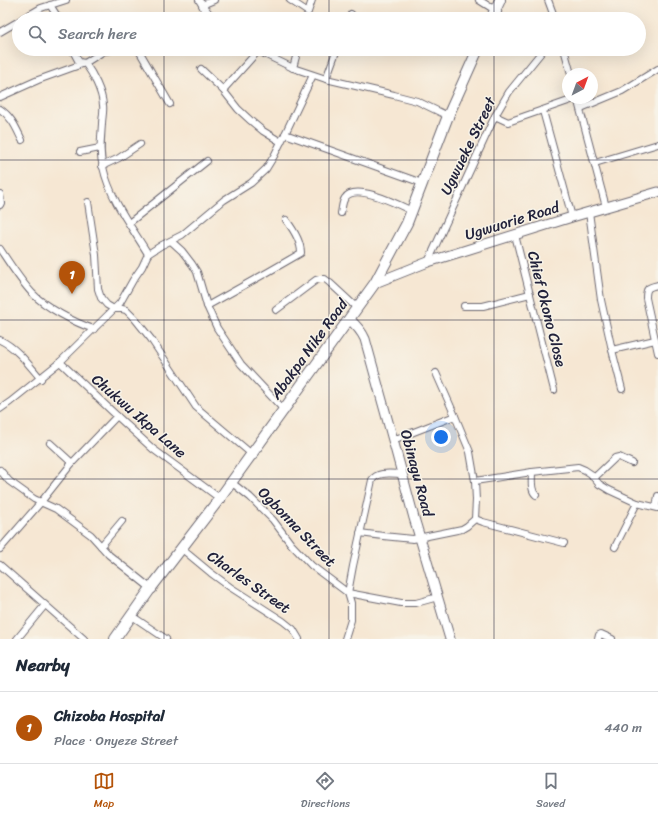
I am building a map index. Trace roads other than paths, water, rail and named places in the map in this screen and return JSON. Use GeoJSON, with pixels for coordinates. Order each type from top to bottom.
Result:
{"type":"FeatureCollection","features":[{"type":"Feature","properties":{"kind":"main road"},"geometry":{"type":"LineString","coordinates":[[496,12],[500,0]]}},
{"type":"Feature","properties":{"kind":"main road"},"geometry":{"type":"LineString","coordinates":[[497,12],[504,0]]}},
{"type":"Feature","properties":{"kind":"main road","name":"Abakpa Nike Road"},"geometry":{"type":"LineString","coordinates":[[115,639],[221,499],[377,286],[407,223],[422,183],[475,56]]}},
{"type":"Feature","properties":{"kind":"main road","name":"Abakpa Nike Road"},"geometry":{"type":"LineString","coordinates":[[350,321],[357,308],[378,282],[411,221],[450,117],[479,56]]}},
{"type":"Feature","properties":{"kind":"main road","name":"Abakpa Nike Road"},"geometry":{"type":"LineString","coordinates":[[120,639],[133,617]]}},
{"type":"Feature","properties":{"kind":"street"},"geometry":{"type":"LineString","coordinates":[[34,12],[41,8],[66,0]]}},
{"type":"Feature","properties":{"kind":"street"},"geometry":{"type":"LineString","coordinates":[[200,3],[214,0]]}},
{"type":"Feature","properties":{"kind":"street"},"geometry":{"type":"LineString","coordinates":[[290,0],[308,12],[312,0]]}},
{"type":"Feature","properties":{"kind":"street"},"geometry":{"type":"LineString","coordinates":[[479,0],[492,12]]}},
{"type":"Feature","properties":{"kind":"street"},"geometry":{"type":"LineString","coordinates":[[548,0],[552,12]]}},
{"type":"Feature","properties":{"kind":"street"},"geometry":{"type":"LineString","coordinates":[[200,3],[204,12]]}},
{"type":"Feature","properties":{"kind":"street"},"geometry":{"type":"LineString","coordinates":[[200,3],[208,12]]}},
{"type":"Feature","properties":{"kind":"street"},"geometry":{"type":"LineString","coordinates":[[50,5],[54,12]]}},
{"type":"Feature","properties":{"kind":"street"},"geometry":{"type":"LineString","coordinates":[[0,32],[12,25]]}},
{"type":"Feature","properties":{"kind":"street"},"geometry":{"type":"LineString","coordinates":[[76,56],[79,62],[85,63],[90,70],[99,90],[103,106],[100,148],[102,166],[109,188],[148,254]]}},
{"type":"Feature","properties":{"kind":"street"},"geometry":{"type":"LineString","coordinates":[[0,97],[38,80],[85,63],[96,56]]}},
{"type":"Feature","properties":{"kind":"street"},"geometry":{"type":"LineString","coordinates":[[142,56],[170,104]]}},
{"type":"Feature","properties":{"kind":"street"},"geometry":{"type":"LineString","coordinates":[[223,90],[251,56]]}},
{"type":"Feature","properties":{"kind":"street"},"geometry":{"type":"LineString","coordinates":[[268,56],[293,68],[326,79],[417,101],[450,117]]}},
{"type":"Feature","properties":{"kind":"street"},"geometry":{"type":"LineString","coordinates":[[293,68],[296,56]]}},
{"type":"Feature","properties":{"kind":"street"},"geometry":{"type":"LineString","coordinates":[[326,79],[334,56]]}},
{"type":"Feature","properties":{"kind":"street","name":"Ugwueke Street"},"geometry":{"type":"LineString","coordinates":[[428,262],[495,116],[509,92],[538,56]]}},
{"type":"Feature","properties":{"kind":"street"},"geometry":{"type":"LineString","coordinates":[[566,56],[569,68]]}},
{"type":"Feature","properties":{"kind":"street"},"geometry":{"type":"LineString","coordinates":[[201,68],[223,90],[238,109],[263,131],[281,142]]}},
{"type":"Feature","properties":{"kind":"street"},"geometry":{"type":"LineString","coordinates":[[581,108],[622,92],[658,69]]}},
{"type":"Feature","properties":{"kind":"street"},"geometry":{"type":"LineString","coordinates":[[0,409],[41,379],[120,303],[142,267],[148,254],[182,234],[224,200],[251,183],[266,169],[285,134],[313,75]]}},
{"type":"Feature","properties":{"kind":"street"},"geometry":{"type":"LineString","coordinates":[[495,116],[508,122],[562,104]]}},
{"type":"Feature","properties":{"kind":"street"},"geometry":{"type":"LineString","coordinates":[[579,104],[606,207]]}},
{"type":"Feature","properties":{"kind":"street"},"geometry":{"type":"LineString","coordinates":[[0,109],[7,114],[22,140]]}},
{"type":"Feature","properties":{"kind":"street"},"geometry":{"type":"LineString","coordinates":[[543,111],[572,217]]}},
{"type":"Feature","properties":{"kind":"street"},"geometry":{"type":"LineString","coordinates":[[285,134],[422,183]]}},
{"type":"Feature","properties":{"kind":"street"},"geometry":{"type":"LineString","coordinates":[[102,166],[119,158],[140,144]]}},
{"type":"Feature","properties":{"kind":"street"},"geometry":{"type":"LineString","coordinates":[[595,163],[658,144]]}},
{"type":"Feature","properties":{"kind":"street"},"geometry":{"type":"LineString","coordinates":[[80,152],[100,148]]}},
{"type":"Feature","properties":{"kind":"street"},"geometry":{"type":"LineString","coordinates":[[129,223],[207,161]]}},
{"type":"Feature","properties":{"kind":"street"},"geometry":{"type":"LineString","coordinates":[[341,213],[345,198],[349,194],[355,192],[366,193],[412,211]]}},
{"type":"Feature","properties":{"kind":"street","name":"Ugwuorie Road"},"geometry":{"type":"LineString","coordinates":[[378,282],[428,262],[658,192]]}},
{"type":"Feature","properties":{"kind":"street"},"geometry":{"type":"LineString","coordinates":[[0,194],[2,203],[0,205]]}},
{"type":"Feature","properties":{"kind":"street"},"geometry":{"type":"LineString","coordinates":[[88,202],[96,255],[98,288],[101,298],[107,305],[114,309],[126,310],[135,319],[151,339],[196,407],[253,455]]}},
{"type":"Feature","properties":{"kind":"street"},"geometry":{"type":"LineString","coordinates":[[589,212],[601,300],[622,389]]}},
{"type":"Feature","properties":{"kind":"street"},"geometry":{"type":"LineString","coordinates":[[207,306],[268,272],[300,252],[301,247],[293,229],[286,220]]}},
{"type":"Feature","properties":{"kind":"street","name":"Chief Okono Close"},"geometry":{"type":"LineString","coordinates":[[515,235],[554,390]]}},
{"type":"Feature","properties":{"kind":"street"},"geometry":{"type":"LineString","coordinates":[[171,241],[182,251],[197,272],[207,306],[217,328],[242,364],[285,411]]}},
{"type":"Feature","properties":{"kind":"street"},"geometry":{"type":"LineString","coordinates":[[0,249],[32,293],[42,302],[53,310],[94,329]]}},
{"type":"Feature","properties":{"kind":"street"},"geometry":{"type":"LineString","coordinates":[[276,310],[316,280],[320,279],[330,283],[357,308]]}},
{"type":"Feature","properties":{"kind":"street"},"geometry":{"type":"LineString","coordinates":[[658,285],[650,287],[646,291],[646,298],[658,353]]}},
{"type":"Feature","properties":{"kind":"street"},"geometry":{"type":"LineString","coordinates":[[464,306],[483,306],[530,294]]}},
{"type":"Feature","properties":{"kind":"street","name":"Obinagu Road"},"geometry":{"type":"LineString","coordinates":[[350,321],[361,331],[364,339],[414,518],[450,639]]}},
{"type":"Feature","properties":{"kind":"street"},"geometry":{"type":"LineString","coordinates":[[0,340],[6,343],[18,354],[41,379]]}},
{"type":"Feature","properties":{"kind":"street"},"geometry":{"type":"LineString","coordinates":[[612,350],[655,340]]}},
{"type":"Feature","properties":{"kind":"street","name":"Chukwu Ikpa Lane"},"geometry":{"type":"LineString","coordinates":[[60,362],[153,449],[221,499]]}},
{"type":"Feature","properties":{"kind":"street"},"geometry":{"type":"LineString","coordinates":[[360,532],[413,539],[462,529],[475,519],[475,481],[470,452],[436,372]]}},
{"type":"Feature","properties":{"kind":"street"},"geometry":{"type":"LineString","coordinates":[[0,549],[72,464],[117,416]]}},
{"type":"Feature","properties":{"kind":"street"},"geometry":{"type":"LineString","coordinates":[[393,440],[455,416]]}},
{"type":"Feature","properties":{"kind":"street"},"geometry":{"type":"LineString","coordinates":[[50,443],[72,464]]}},
{"type":"Feature","properties":{"kind":"street"},"geometry":{"type":"LineString","coordinates":[[594,478],[615,458],[619,457],[632,463]]}},
{"type":"Feature","properties":{"kind":"street"},"geometry":{"type":"LineString","coordinates":[[475,481],[532,472],[578,467],[591,474],[599,484],[637,503],[657,508],[658,496]]}},
{"type":"Feature","properties":{"kind":"street"},"geometry":{"type":"LineString","coordinates":[[0,470],[9,481],[34,499],[56,509],[91,535],[109,555],[153,590]]}},
{"type":"Feature","properties":{"kind":"street"},"geometry":{"type":"LineString","coordinates":[[532,472],[533,490],[536,495]]}},
{"type":"Feature","properties":{"kind":"street"},"geometry":{"type":"LineString","coordinates":[[345,639],[351,620],[351,603],[348,593],[372,480],[375,476],[380,474],[402,474]]}},
{"type":"Feature","properties":{"kind":"street","name":"Ogbonna Street"},"geometry":{"type":"LineString","coordinates":[[232,483],[250,497],[269,516],[291,544],[312,566],[348,593],[401,603],[416,603],[438,597]]}},
{"type":"Feature","properties":{"kind":"street"},"geometry":{"type":"LineString","coordinates":[[615,547],[637,503]]}},
{"type":"Feature","properties":{"kind":"street"},"geometry":{"type":"LineString","coordinates":[[475,519],[564,542]]}},
{"type":"Feature","properties":{"kind":"street"},"geometry":{"type":"LineString","coordinates":[[101,546],[122,522]]}},
{"type":"Feature","properties":{"kind":"street","name":"Charles Street"},"geometry":{"type":"LineString","coordinates":[[183,550],[230,587],[284,621],[293,629],[299,639]]}},
{"type":"Feature","properties":{"kind":"street"},"geometry":{"type":"LineString","coordinates":[[0,565],[84,639]]}},
{"type":"Feature","properties":{"kind":"street"},"geometry":{"type":"LineString","coordinates":[[18,639],[45,605]]}},
{"type":"Feature","properties":{"kind":"street"},"geometry":{"type":"LineString","coordinates":[[133,617],[166,639]]}},
{"type":"Feature","properties":{"kind":"street"},"geometry":{"type":"LineString","coordinates":[[598,639],[601,634],[612,639]]}},
{"type":"Feature","properties":{"kind":"place","name":"Chizoba Hospital"},"geometry":{"type":"Point","coordinates":[72,294]}}]}
